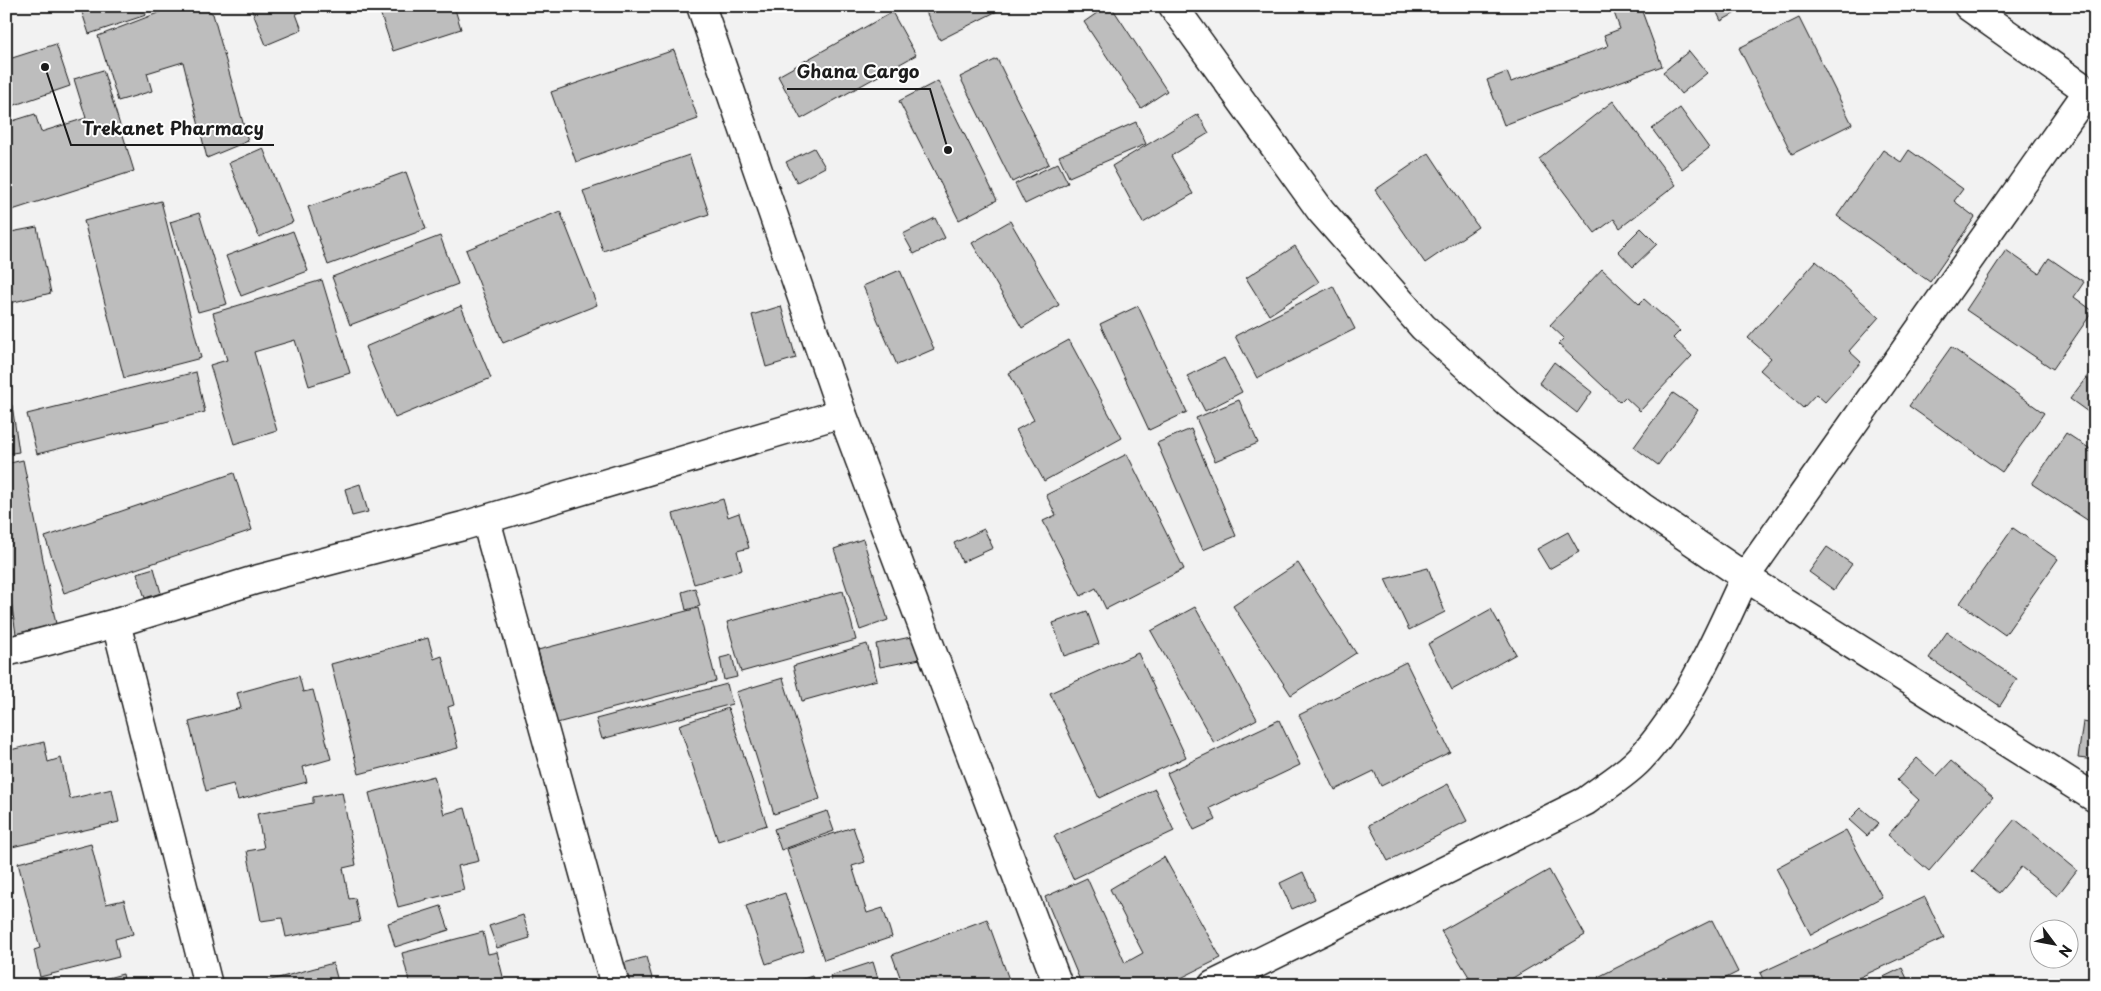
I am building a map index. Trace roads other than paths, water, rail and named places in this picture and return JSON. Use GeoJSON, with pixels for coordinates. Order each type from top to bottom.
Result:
{"type":"FeatureCollection","features":[{"type":"Feature","properties":{"kind":"street"},"geometry":{"type":"LineString","coordinates":[[701,6],[842,413],[1058,985]]}},
{"type":"Feature","properties":{"kind":"street"},"geometry":{"type":"LineString","coordinates":[[1173,6],[1321,211],[1423,327],[1509,404],[1642,507],[1746,577],[2095,798]]}},
{"type":"Feature","properties":{"kind":"street"},"geometry":{"type":"LineString","coordinates":[[1213,985],[1586,801],[1640,759],[1680,706],[1717,640],[1746,577],[2091,94],[1968,6]]}},
{"type":"Feature","properties":{"kind":"street"},"geometry":{"type":"LineString","coordinates":[[6,652],[116,623],[255,580],[486,520],[842,413]]}},
{"type":"Feature","properties":{"kind":"street"},"geometry":{"type":"LineString","coordinates":[[486,520],[615,985]]}},
{"type":"Feature","properties":{"kind":"street"},"geometry":{"type":"LineString","coordinates":[[116,623],[208,985]]}},
{"type":"Feature","properties":{"kind":"place","name":"Trekanet Pharmacy"},"geometry":{"type":"Point","coordinates":[45,67]}},
{"type":"Feature","properties":{"kind":"place","name":"Ghana Cargo"},"geometry":{"type":"Point","coordinates":[948,150]}}]}
